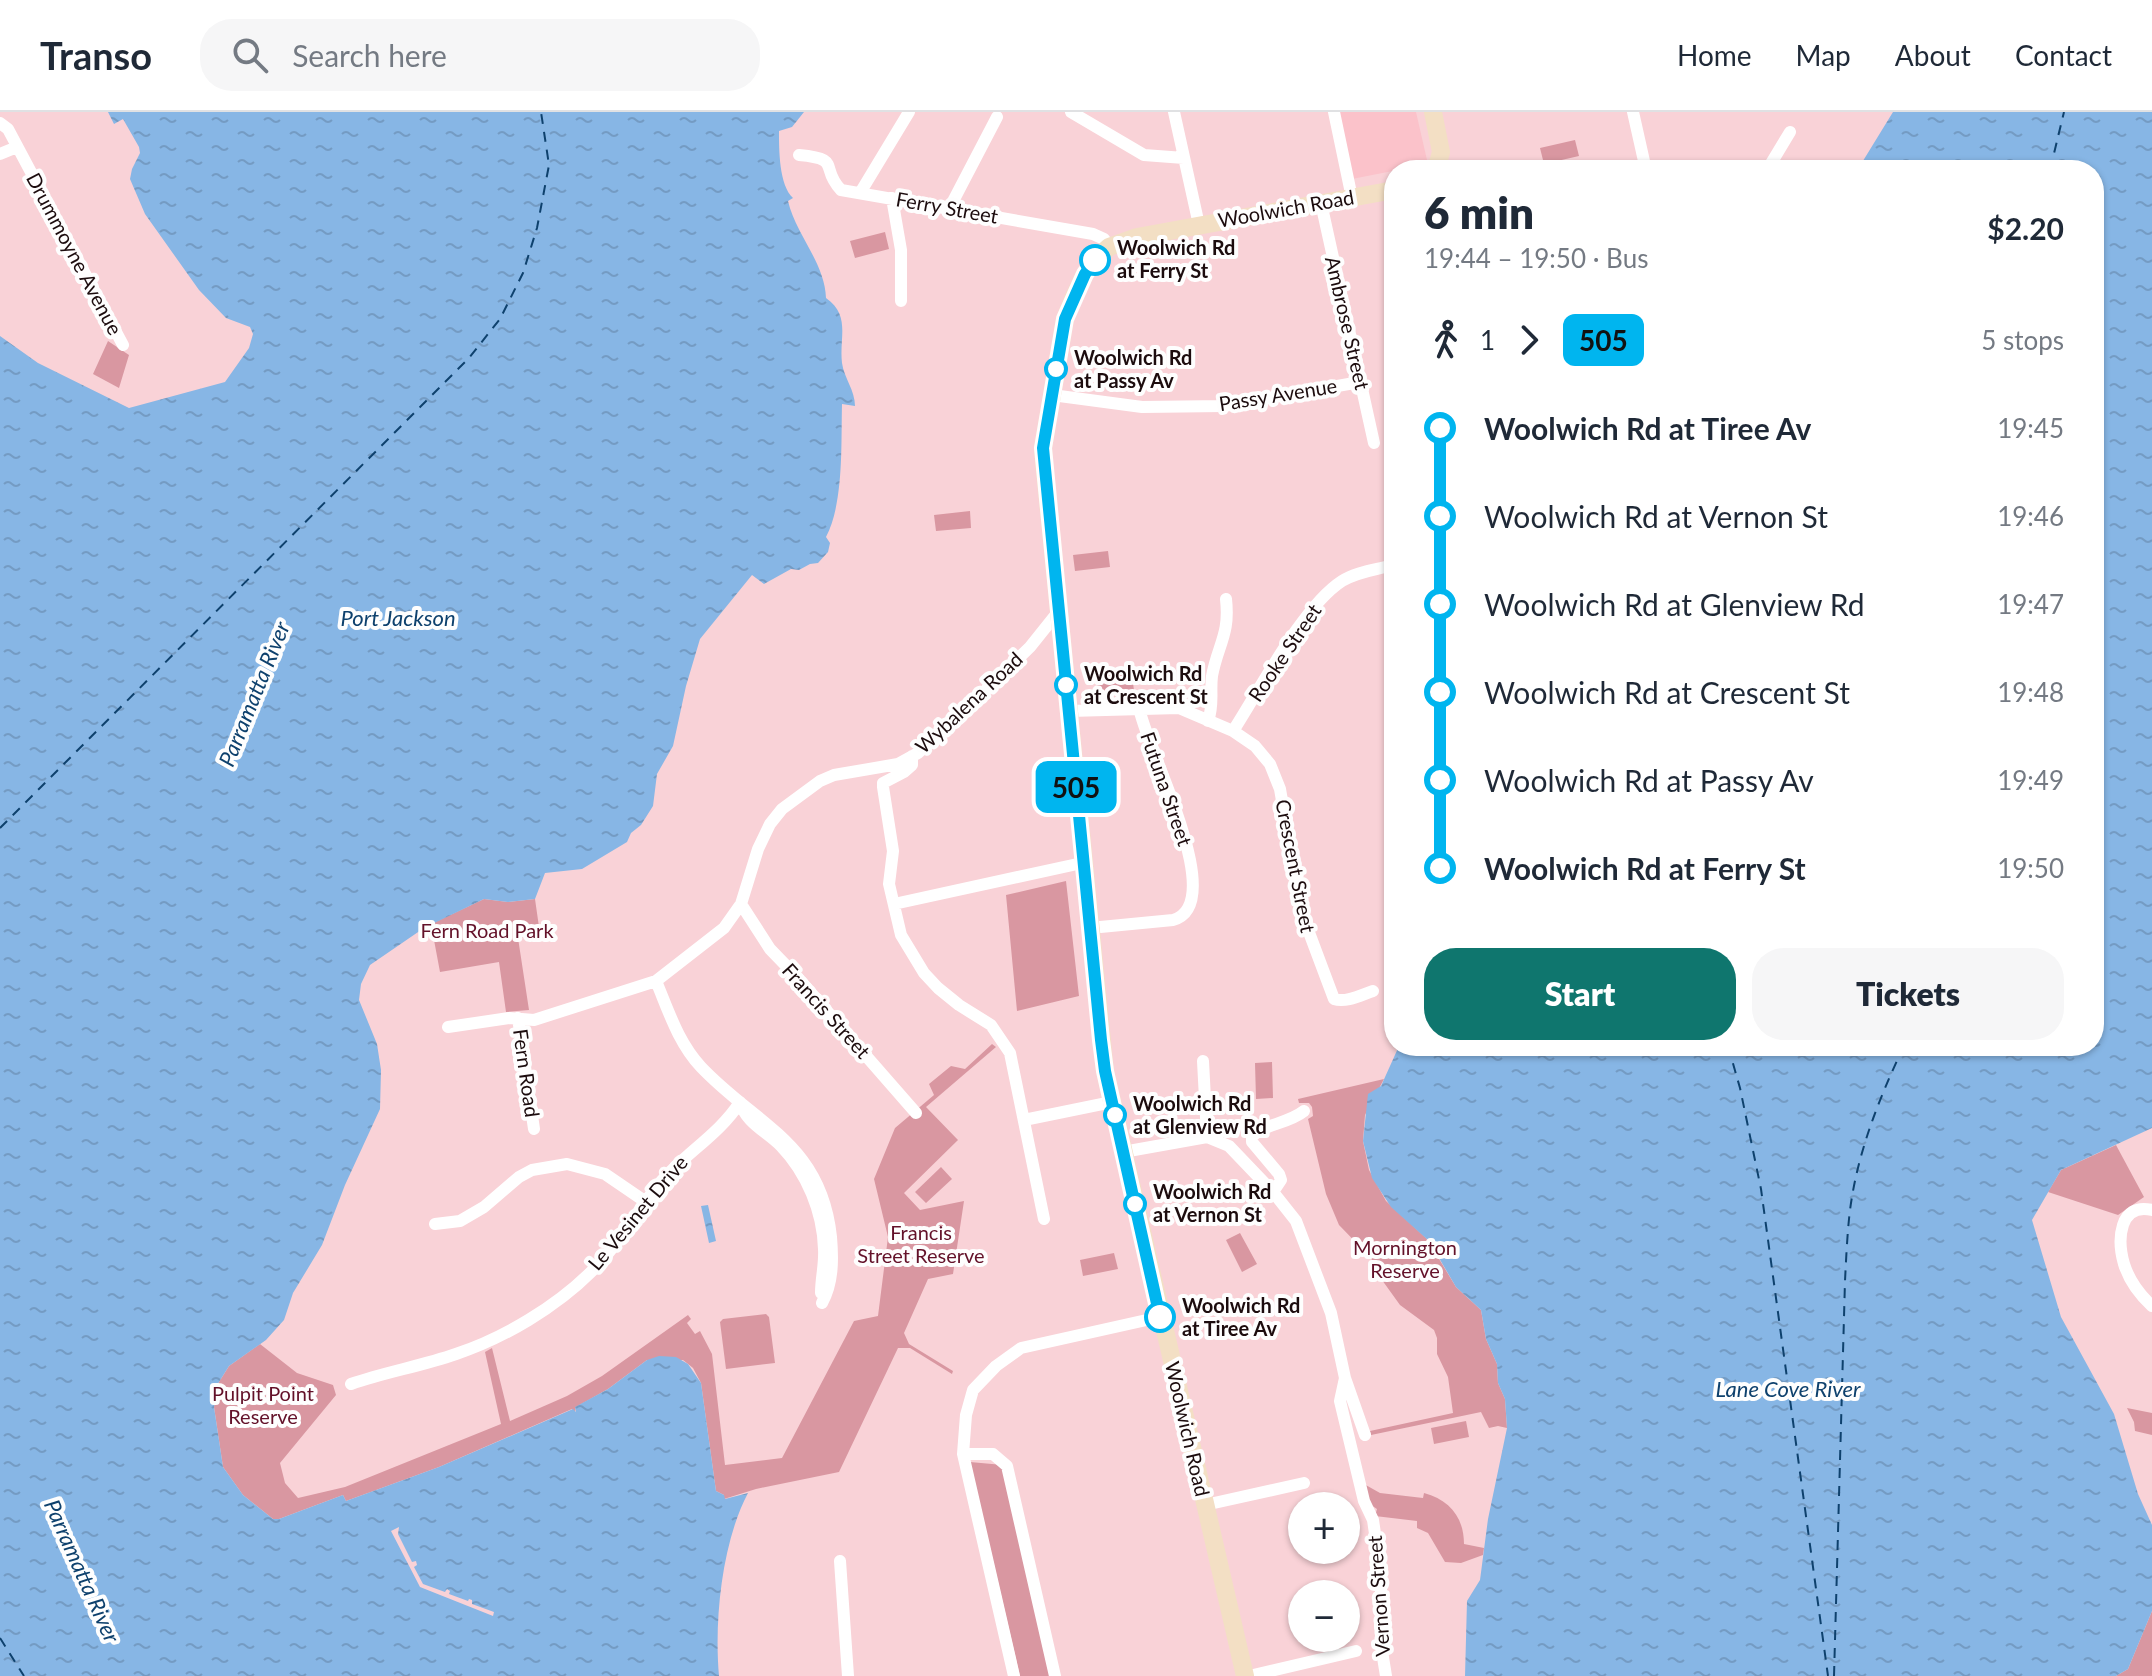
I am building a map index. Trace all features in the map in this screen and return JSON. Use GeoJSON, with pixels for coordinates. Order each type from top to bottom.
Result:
{"type":"FeatureCollection","features":[{"type":"Feature","properties":{"kind":"street"},"geometry":{"type":"LineString","coordinates":[[860,193],[909,112]]}},
{"type":"Feature","properties":{"kind":"street"},"geometry":{"type":"LineString","coordinates":[[1071,112],[1144,155],[1184,158]]}},
{"type":"Feature","properties":{"kind":"street"},"geometry":{"type":"LineString","coordinates":[[1174,112],[1199,225]]}},
{"type":"Feature","properties":{"kind":"street"},"geometry":{"type":"LineString","coordinates":[[1334,112],[1352,198]]}},
{"type":"Feature","properties":{"kind":"street"},"geometry":{"type":"LineString","coordinates":[[1433,112],[1441,152],[1439,160]]}},
{"type":"Feature","properties":{"kind":"street"},"geometry":{"type":"LineString","coordinates":[[1633,112],[1644,160]]}},
{"type":"Feature","properties":{"kind":"street"},"geometry":{"type":"LineString","coordinates":[[949,209],[997,117]]}},
{"type":"Feature","properties":{"kind":"street","name":"Drummoyne Avenue"},"geometry":{"type":"LineString","coordinates":[[0,123],[8,129],[123,345]]}},
{"type":"Feature","properties":{"kind":"street"},"geometry":{"type":"LineString","coordinates":[[1773,160],[1790,132]]}},
{"type":"Feature","properties":{"kind":"street"},"geometry":{"type":"LineString","coordinates":[[0,154],[17,147]]}},
{"type":"Feature","properties":{"kind":"street","name":"Ferry Street"},"geometry":{"type":"LineString","coordinates":[[799,155],[823,157],[839,188],[1093,234],[1104,239],[1109,247]]}},
{"type":"Feature","properties":{"kind":"street","name":"Woolwich Road"},"geometry":{"type":"LineString","coordinates":[[1247,1676],[1160,1317],[1101,1040],[1043,448],[1065,319],[1089,269],[1109,247],[1137,237],[1384,192]]}},
{"type":"Feature","properties":{"kind":"street"},"geometry":{"type":"LineString","coordinates":[[892,198],[901,250],[901,301]]}},
{"type":"Feature","properties":{"kind":"street","name":"Ambrose Street"},"geometry":{"type":"LineString","coordinates":[[1321,203],[1374,443]]}},
{"type":"Feature","properties":{"kind":"street","name":"Passy Avenue"},"geometry":{"type":"LineString","coordinates":[[1052,395],[1142,407],[1224,406],[1360,382]]}},
{"type":"Feature","properties":{"kind":"street","name":"Rooke Street"},"geometry":{"type":"LineString","coordinates":[[1233,731],[1285,647],[1323,598],[1345,579],[1384,567]]}},
{"type":"Feature","properties":{"kind":"street"},"geometry":{"type":"LineString","coordinates":[[1208,721],[1213,707],[1213,674],[1227,630],[1226,599]]}},
{"type":"Feature","properties":{"kind":"street","name":"Wybalena Road"},"geometry":{"type":"LineString","coordinates":[[448,1027],[518,1018],[534,1020],[656,981],[724,928],[741,904],[758,849],[770,824],[782,809],[820,781],[834,775],[898,764],[912,756],[946,729],[1030,647],[1058,612]]}},
{"type":"Feature","properties":{"kind":"street","name":"Futuna Street"},"geometry":{"type":"LineString","coordinates":[[1090,928],[1173,920],[1185,915],[1192,905],[1192,871],[1180,821],[1139,707]]}},
{"type":"Feature","properties":{"kind":"street","name":"Crescent Street"},"geometry":{"type":"LineString","coordinates":[[1069,711],[1179,708],[1233,731],[1255,746],[1270,764],[1280,789],[1301,911],[1334,999],[1351,999],[1373,991]]}},
{"type":"Feature","properties":{"kind":"street"},"geometry":{"type":"LineString","coordinates":[[912,756],[912,765],[883,783],[893,851],[889,884],[901,935],[924,973],[959,1005],[991,1025],[1010,1053],[1044,1219]]}},
{"type":"Feature","properties":{"kind":"street"},"geometry":{"type":"LineString","coordinates":[[894,904],[1082,863]]}},
{"type":"Feature","properties":{"kind":"street","name":"Francis Street"},"geometry":{"type":"LineString","coordinates":[[741,904],[770,949],[916,1113]]}},
{"type":"Feature","properties":{"kind":"street"},"geometry":{"type":"LineString","coordinates":[[656,981],[676,1034],[701,1067],[789,1142],[812,1174],[829,1218],[833,1258],[829,1290],[822,1303],[824,1250],[821,1221],[805,1178],[782,1148],[744,1116],[740,1102]]}},
{"type":"Feature","properties":{"kind":"street","name":"Fern Road"},"geometry":{"type":"LineString","coordinates":[[518,1018],[534,1129]]}},
{"type":"Feature","properties":{"kind":"street"},"geometry":{"type":"LineString","coordinates":[[1123,1152],[1207,1137],[1203,1061]]}},
{"type":"Feature","properties":{"kind":"street","name":"Le Vesinet Drive"},"geometry":{"type":"LineString","coordinates":[[351,1384],[458,1353],[487,1341],[564,1294],[593,1270],[688,1153],[730,1117],[740,1102]]}},
{"type":"Feature","properties":{"kind":"street"},"geometry":{"type":"LineString","coordinates":[[1024,1120],[1112,1102]]}},
{"type":"Feature","properties":{"kind":"street"},"geometry":{"type":"LineString","coordinates":[[1273,1192],[1281,1180],[1279,1174],[1252,1142],[1252,1137],[1261,1129],[1293,1120],[1304,1111]]}},
{"type":"Feature","properties":{"kind":"street","name":"Vernon Street"},"geometry":{"type":"LineString","coordinates":[[1207,1137],[1229,1146],[1296,1221],[1331,1313],[1345,1378],[1365,1435]]}},
{"type":"Feature","properties":{"kind":"street"},"geometry":{"type":"LineString","coordinates":[[435,1224],[460,1221],[484,1207],[532,1170],[567,1164],[605,1174],[646,1202]]}},
{"type":"Feature","properties":{"kind":"street"},"geometry":{"type":"LineString","coordinates":[[2149,1209],[2137,1209],[2123,1220],[2122,1251],[2136,1288],[2152,1306]]}},
{"type":"Feature","properties":{"kind":"street"},"geometry":{"type":"LineString","coordinates":[[1014,1676],[963,1454],[966,1415],[973,1390],[978,1382],[1021,1348],[1160,1317]]}},
{"type":"Feature","properties":{"kind":"street","name":"Vernon Street"},"geometry":{"type":"LineString","coordinates":[[1345,1378],[1340,1401],[1364,1501],[1373,1520],[1381,1575],[1381,1645],[1386,1676]]}},
{"type":"Feature","properties":{"kind":"street"},"geometry":{"type":"LineString","coordinates":[[963,1454],[993,1454],[1007,1466],[1055,1676]]}},
{"type":"Feature","properties":{"kind":"street"},"geometry":{"type":"LineString","coordinates":[[1205,1505],[1304,1483]]}},
{"type":"Feature","properties":{"kind":"street"},"geometry":{"type":"LineString","coordinates":[[840,1561],[848,1676]]}},
{"type":"Feature","properties":{"kind":"street"},"geometry":{"type":"LineString","coordinates":[[1247,1676],[1352,1652]]}},
{"type":"Feature","properties":{"kind":"shaded area"},"geometry":{"type":"Polygon","coordinates":[[[1338,112],[1416,112],[1427,160],[1384,160],[1384,173],[1352,179],[1338,112]]]}},
{"type":"Feature","properties":{"kind":"green space"},"geometry":{"type":"Polygon","coordinates":[[[1575,140],[1579,156],[1543,160],[1540,148],[1575,140]]]}},
{"type":"Feature","properties":{"kind":"green space"},"geometry":{"type":"Polygon","coordinates":[[[885,232],[889,249],[855,258],[850,241],[885,232]]]}},
{"type":"Feature","properties":{"kind":"green space"},"geometry":{"type":"Polygon","coordinates":[[[108,341],[129,355],[119,388],[93,374],[108,341]]]}},
{"type":"Feature","properties":{"kind":"green space"},"geometry":{"type":"Polygon","coordinates":[[[970,511],[971,528],[936,531],[934,515],[970,511]]]}},
{"type":"Feature","properties":{"kind":"green space"},"geometry":{"type":"Polygon","coordinates":[[[1108,551],[1110,567],[1075,571],[1073,555],[1108,551]]]}},
{"type":"Feature","properties":{"kind":"green space"},"geometry":{"type":"Polygon","coordinates":[[[1132,674],[1134,691],[1098,694],[1097,678],[1132,674]]]}},
{"type":"Feature","properties":{"kind":"green space"},"geometry":{"type":"Polygon","coordinates":[[[1066,881],[1079,996],[1017,1011],[1006,895],[1066,881]]]}},
{"type":"Feature","properties":{"kind":"green space","name":"Fern Road Park"},"geometry":{"type":"Polygon","coordinates":[[[484,899],[508,902],[535,899],[540,934],[518,938],[529,1010],[506,1012],[499,962],[440,972],[431,924],[484,899]]]}},
{"type":"Feature","properties":{"kind":"green space","name":"Francis Street Reserve"},"geometry":{"type":"Polygon","coordinates":[[[992,1044],[996,1047],[926,1107],[958,1140],[904,1193],[920,1210],[964,1201],[953,1274],[928,1279],[904,1333],[909,1344],[953,1371],[952,1374],[910,1348],[898,1348],[839,1472],[756,1489],[724,1499],[724,1495],[716,1491],[701,1383],[693,1368],[683,1360],[647,1360],[608,1389],[576,1407],[575,1412],[572,1409],[439,1467],[346,1501],[343,1495],[279,1519],[273,1519],[243,1495],[223,1467],[214,1390],[229,1366],[260,1344],[297,1373],[333,1385],[336,1395],[280,1463],[285,1483],[298,1498],[345,1487],[501,1424],[485,1352],[492,1348],[510,1421],[567,1396],[602,1376],[688,1315],[691,1319],[687,1323],[695,1334],[700,1331],[712,1354],[725,1465],[782,1458],[854,1321],[878,1316],[888,1237],[874,1179],[895,1128],[934,1095],[929,1084],[951,1066],[965,1069],[992,1044]]]}},
{"type":"Feature","properties":{"kind":"green space"},"geometry":{"type":"Polygon","coordinates":[[[1272,1062],[1273,1098],[1256,1099],[1255,1063],[1272,1062]]]}},
{"type":"Feature","properties":{"kind":"green space","name":"Mornington Reserve"},"geometry":{"type":"Polygon","coordinates":[[[1384,1079],[1365,1115],[1363,1141],[1369,1170],[1386,1201],[1427,1239],[1456,1287],[1481,1310],[1486,1339],[1497,1364],[1498,1383],[1505,1399],[1507,1428],[1489,1428],[1481,1412],[1371,1435],[1370,1431],[1453,1413],[1448,1377],[1437,1354],[1434,1330],[1400,1305],[1371,1258],[1339,1225],[1326,1194],[1308,1119],[1313,1116],[1312,1107],[1309,1103],[1299,1103],[1298,1099],[1384,1079]]]}},
{"type":"Feature","properties":{"kind":"green space"},"geometry":{"type":"Polygon","coordinates":[[[2116,1145],[2144,1197],[2118,1215],[2048,1192],[2061,1170],[2116,1145]]]}},
{"type":"Feature","properties":{"kind":"green space"},"geometry":{"type":"Polygon","coordinates":[[[941,1167],[952,1179],[926,1203],[915,1192],[941,1167]]]}},
{"type":"Feature","properties":{"kind":"green space"},"geometry":{"type":"Polygon","coordinates":[[[1240,1233],[1257,1264],[1242,1272],[1226,1240],[1240,1233]]]}},
{"type":"Feature","properties":{"kind":"green space"},"geometry":{"type":"Polygon","coordinates":[[[1114,1253],[1118,1269],[1083,1276],[1080,1260],[1114,1253]]]}},
{"type":"Feature","properties":{"kind":"green space"},"geometry":{"type":"Polygon","coordinates":[[[766,1314],[769,1317],[775,1363],[726,1369],[720,1322],[723,1319],[766,1314]]]}},
{"type":"Feature","properties":{"kind":"green space"},"geometry":{"type":"Polygon","coordinates":[[[2127,1408],[2152,1413],[2152,1435],[2135,1431],[2127,1408]]]}},
{"type":"Feature","properties":{"kind":"green space"},"geometry":{"type":"Polygon","coordinates":[[[1466,1421],[1469,1437],[1434,1444],[1431,1428],[1466,1421]]]}},
{"type":"Feature","properties":{"kind":"green space"},"geometry":{"type":"Polygon","coordinates":[[[970,1462],[1003,1465],[1051,1676],[1020,1676],[970,1462]]]}},
{"type":"Feature","properties":{"kind":"green space"},"geometry":{"type":"Polygon","coordinates":[[[1364,1484],[1380,1493],[1423,1498],[1424,1493],[1441,1500],[1458,1518],[1464,1544],[1484,1548],[1483,1555],[1461,1563],[1445,1562],[1428,1533],[1417,1528],[1417,1521],[1375,1516],[1377,1509],[1368,1503],[1364,1484]]]}},
{"type":"Feature","properties":{"kind":"green space"},"geometry":{"type":"Polygon","coordinates":[[[2152,1611],[2152,1676],[2116,1676],[2128,1669],[2152,1611]]]}},
{"type":"Feature","properties":{"kind":"water","name":"Port Jackson"},"geometry":{"type":"Polygon","coordinates":[[[108,112],[804,112],[792,127],[779,131],[781,167],[785,185],[793,198],[788,201],[797,226],[821,273],[826,298],[839,312],[842,363],[855,406],[842,404],[839,490],[826,537],[830,543],[828,552],[818,563],[799,570],[791,569],[764,584],[752,575],[700,639],[673,746],[657,774],[653,806],[627,842],[582,869],[545,873],[535,899],[508,902],[484,899],[424,928],[370,965],[361,984],[359,1000],[377,1044],[381,1070],[380,1109],[322,1245],[293,1293],[284,1320],[266,1340],[229,1366],[214,1390],[223,1467],[243,1495],[273,1519],[279,1519],[343,1495],[346,1501],[439,1467],[573,1409],[576,1412],[575,1407],[608,1389],[647,1360],[659,1356],[676,1357],[688,1364],[701,1383],[716,1491],[725,1499],[748,1493],[732,1534],[722,1582],[718,1631],[719,1676],[0,1676],[0,336],[38,363],[129,408],[225,382],[249,348],[253,334],[250,327],[226,318],[199,290],[145,214],[130,179],[140,153],[139,147],[123,119],[114,124],[108,112]]]}},
{"type":"Feature","properties":{"kind":"water","name":"Lane Cove River"},"geometry":{"type":"Polygon","coordinates":[[[1893,112],[2152,112],[2152,1128],[2061,1170],[2032,1220],[2061,1317],[2114,1414],[2138,1494],[2152,1525],[2152,1611],[2128,1669],[2116,1676],[1465,1676],[1467,1601],[1480,1580],[1488,1519],[1507,1428],[1505,1399],[1498,1383],[1497,1364],[1486,1339],[1481,1310],[1456,1287],[1429,1241],[1391,1207],[1372,1178],[1363,1141],[1368,1094],[1381,1086],[1394,1056],[2104,1056],[2104,160],[1864,160],[1893,112]]]}},
{"type":"Feature","properties":{"kind":"water"},"geometry":{"type":"Polygon","coordinates":[[[708,1205],[716,1241],[709,1243],[701,1206],[708,1205]]]}},
{"type":"Feature","properties":{"kind":"pier"},"geometry":{"type":"Polygon","coordinates":[[[399,1527],[398,1534],[412,1562],[416,1561],[414,1567],[423,1584],[445,1592],[447,1589],[449,1594],[472,1600],[472,1604],[494,1612],[493,1616],[420,1587],[391,1531],[399,1527]]]}},
{"type":"Feature","properties":{"kind":"ferry route"},"geometry":{"type":"LineString","coordinates":[[0,828],[469,358],[500,319],[523,273],[537,228],[549,165],[541,112]]}},
{"type":"Feature","properties":{"kind":"ferry route"},"geometry":{"type":"LineString","coordinates":[[2052,160],[2064,112]]}},
{"type":"Feature","properties":{"kind":"ferry route"},"geometry":{"type":"LineString","coordinates":[[1731,1056],[1761,1189],[1828,1676]]}},
{"type":"Feature","properties":{"kind":"ferry route"},"geometry":{"type":"LineString","coordinates":[[1834,1676],[1849,1219],[1856,1174],[1869,1130],[1899,1056]]}},
{"type":"Feature","properties":{"kind":"ferry route"},"geometry":{"type":"LineString","coordinates":[[0,1638],[24,1676]]}},
{"type":"Feature","properties":{"kind":"bus line","name":"505"},"geometry":{"type":"LineString","coordinates":[[1095,260],[1085,274],[1065,319],[1043,448],[1105,1071],[1160,1317]]}},
{"type":"Feature","properties":{"kind":"place","name":"Woolwich Rd at Ferry St"},"geometry":{"type":"Point","coordinates":[1095,260]}},
{"type":"Feature","properties":{"kind":"place","name":"Woolwich Rd at Passy Av"},"geometry":{"type":"Point","coordinates":[1056,369]}},
{"type":"Feature","properties":{"kind":"place","name":"Woolwich Rd at Crescent St"},"geometry":{"type":"Point","coordinates":[1066,685]}},
{"type":"Feature","properties":{"kind":"place","name":"Woolwich Rd at Glenview Rd"},"geometry":{"type":"Point","coordinates":[1115,1115]}},
{"type":"Feature","properties":{"kind":"place","name":"Woolwich Rd at Vernon St"},"geometry":{"type":"Point","coordinates":[1135,1204]}},
{"type":"Feature","properties":{"kind":"place","name":"Woolwich Rd at Tiree Av"},"geometry":{"type":"Point","coordinates":[1160,1317]}},
{"type":"Feature","properties":{"kind":"water label","name":"Parramatta River"},"geometry":{"type":"Point","coordinates":[254,694]}},
{"type":"Feature","properties":{"kind":"water label","name":"Parramatta River"},"geometry":{"type":"Point","coordinates":[82,1571]}},
{"type":"Feature","properties":{"kind":"park label","name":"Pulpit Point Reserve"},"geometry":{"type":"Point","coordinates":[263,1406]}}]}
